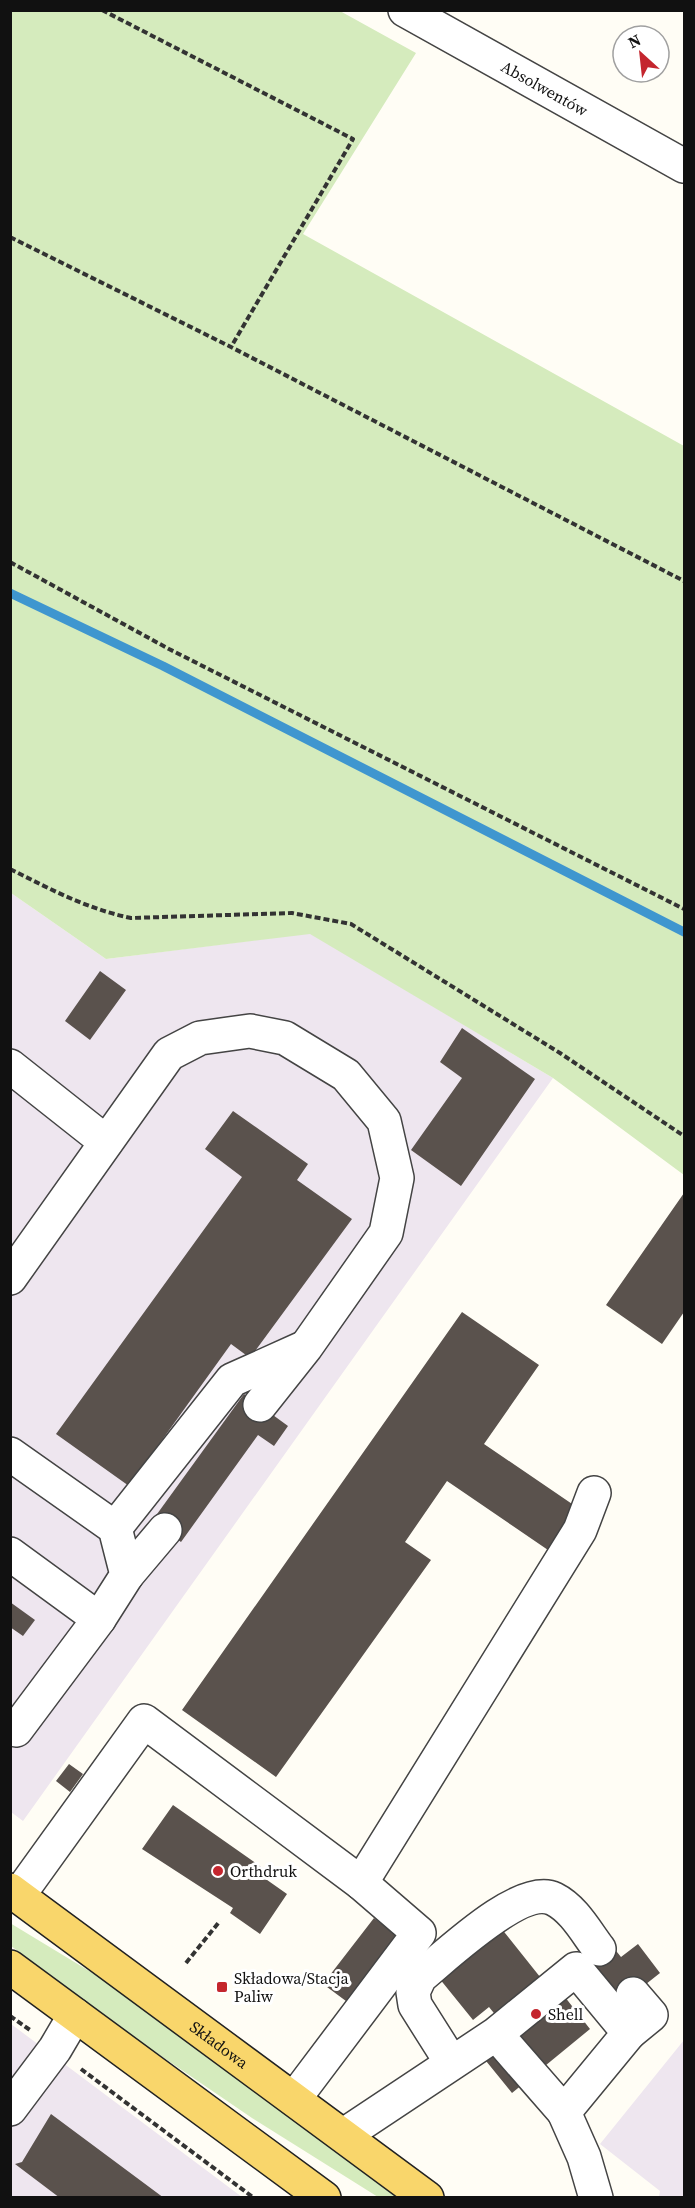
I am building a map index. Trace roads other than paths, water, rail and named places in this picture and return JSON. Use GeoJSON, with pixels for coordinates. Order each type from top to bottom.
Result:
{"type":"FeatureCollection","features":[{"type":"Feature","properties":{"kind":"main road","name":"Składowa"},"geometry":{"type":"LineString","coordinates":[[14,1893],[427,2198]]}},
{"type":"Feature","properties":{"kind":"main road"},"geometry":{"type":"LineString","coordinates":[[10,1967],[324,2198]]}},
{"type":"Feature","properties":{"kind":"street","name":"Absolwentów"},"geometry":{"type":"LineString","coordinates":[[405,10],[684,166]]}},
{"type":"Feature","properties":{"kind":"street"},"geometry":{"type":"LineString","coordinates":[[10,1278],[169,1054],[200,1038],[250,1031],[285,1038],[346,1075],[384,1121],[397,1178],[386,1233],[306,1347],[260,1405]]}},
{"type":"Feature","properties":{"kind":"street"},"geometry":{"type":"LineString","coordinates":[[11,1063],[106,1142]]}},
{"type":"Feature","properties":{"kind":"street"},"geometry":{"type":"LineString","coordinates":[[115,1528],[232,1380],[306,1347]]}},
{"type":"Feature","properties":{"kind":"street"},"geometry":{"type":"LineString","coordinates":[[10,1454],[115,1528],[127,1575]]}},
{"type":"Feature","properties":{"kind":"street"},"geometry":{"type":"LineString","coordinates":[[361,1883],[580,1530],[594,1493]]}},
{"type":"Feature","properties":{"kind":"street"},"geometry":{"type":"LineString","coordinates":[[12,1732],[99,1619],[127,1575],[165,1530]]}},
{"type":"Feature","properties":{"kind":"street"},"geometry":{"type":"LineString","coordinates":[[10,1554],[99,1619]]}},
{"type":"Feature","properties":{"kind":"street"},"geometry":{"type":"LineString","coordinates":[[14,1893],[144,1721],[361,1883],[419,1933],[294,2099]]}},
{"type":"Feature","properties":{"kind":"street"},"geometry":{"type":"LineString","coordinates":[[451,2062],[415,2005],[413,1992],[420,1977],[512,1904],[534,1896],[551,1898],[569,1909],[599,1949]]}},
{"type":"Feature","properties":{"kind":"street"},"geometry":{"type":"LineString","coordinates":[[344,2135],[496,2034],[576,1969],[629,2033]]}},
{"type":"Feature","properties":{"kind":"street"},"geometry":{"type":"LineString","coordinates":[[564,2112],[629,2033],[651,2015],[633,1994]]}},
{"type":"Feature","properties":{"kind":"street"},"geometry":{"type":"LineString","coordinates":[[10,2109],[55,2049],[75,2015]]}},
{"type":"Feature","properties":{"kind":"street"},"geometry":{"type":"LineString","coordinates":[[496,2034],[564,2112],[584,2157],[596,2198]]}},
{"type":"Feature","properties":{"kind":"waterway"},"geometry":{"type":"LineString","coordinates":[[10,593],[163,666],[684,932]]}},
{"type":"Feature","properties":{"kind":"place","name":"Orthdruk"},"geometry":{"type":"Point","coordinates":[218,1871]}},
{"type":"Feature","properties":{"kind":"place","name":"Składowa/Stacja Paliw"},"geometry":{"type":"Point","coordinates":[222,1987]}},
{"type":"Feature","properties":{"kind":"place","name":"Shell"},"geometry":{"type":"Point","coordinates":[536,2014]}}]}
